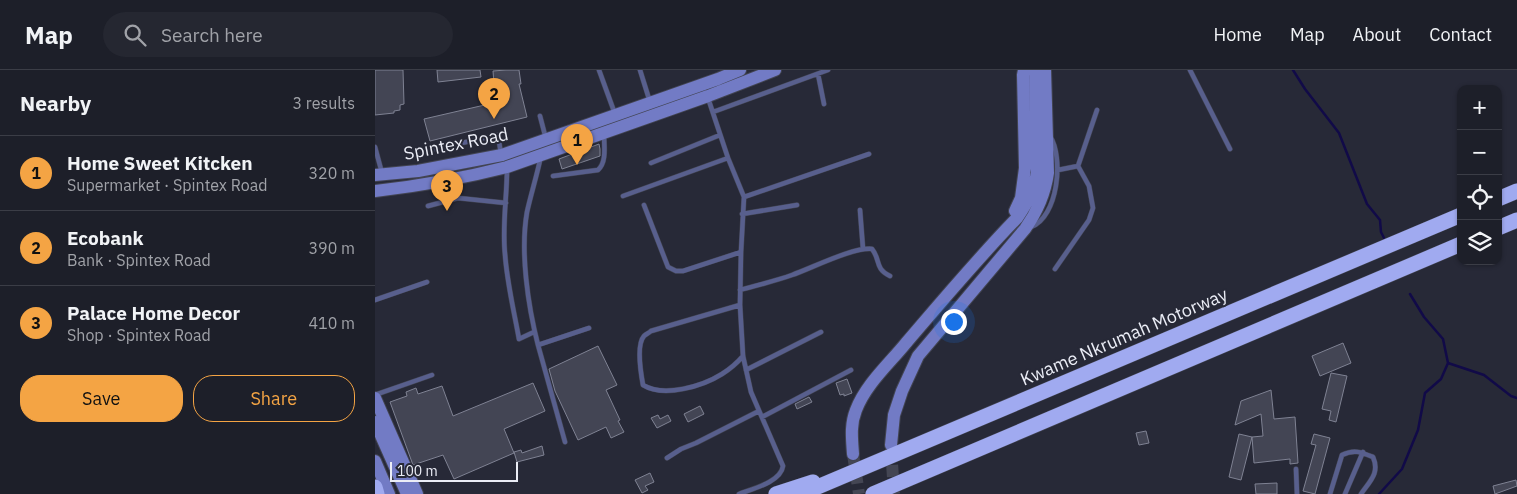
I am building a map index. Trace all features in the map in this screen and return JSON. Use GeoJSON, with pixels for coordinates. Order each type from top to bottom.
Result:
{"type":"FeatureCollection","features":[{"type":"Feature","properties":{"kind":"highway"},"geometry":{"type":"LineString","coordinates":[[1502,197],[1517,190]]}},
{"type":"Feature","properties":{"kind":"highway","name":"Kwame Nkrumah Motorway"},"geometry":{"type":"LineString","coordinates":[[801,494],[1457,217]]}},
{"type":"Feature","properties":{"kind":"highway"},"geometry":{"type":"LineString","coordinates":[[1502,226],[1517,220]]}},
{"type":"Feature","properties":{"kind":"highway"},"geometry":{"type":"LineString","coordinates":[[873,494],[1457,246]]}},
{"type":"Feature","properties":{"kind":"highway"},"geometry":{"type":"LineString","coordinates":[[775,494],[828,477],[843,476]]}},
{"type":"Feature","properties":{"kind":"highway"},"geometry":{"type":"LineString","coordinates":[[375,487],[377,494]]}},
{"type":"Feature","properties":{"kind":"main road","name":"Spintex Road"},"geometry":{"type":"LineString","coordinates":[[375,191],[482,174],[547,140],[740,70]]}},
{"type":"Feature","properties":{"kind":"main road","name":"Spintex Road"},"geometry":{"type":"LineString","coordinates":[[379,175],[541,155],[708,96],[775,70]]}},
{"type":"Feature","properties":{"kind":"main road"},"geometry":{"type":"LineString","coordinates":[[891,445],[894,415],[901,391],[918,356],[1025,229],[1034,216],[1041,200],[1046,184],[1045,70]]}},
{"type":"Feature","properties":{"kind":"main road"},"geometry":{"type":"LineString","coordinates":[[853,454],[852,422],[866,391],[1017,218],[1028,202],[1037,173],[1026,71]]}},
{"type":"Feature","properties":{"kind":"main road"},"geometry":{"type":"LineString","coordinates":[[961,280],[984,276]]}},
{"type":"Feature","properties":{"kind":"main road"},"geometry":{"type":"LineString","coordinates":[[375,396],[417,494]]}},
{"type":"Feature","properties":{"kind":"main road"},"geometry":{"type":"LineString","coordinates":[[375,422],[407,494]]}},
{"type":"Feature","properties":{"kind":"main road"},"geometry":{"type":"LineString","coordinates":[[375,461],[389,494]]}},
{"type":"Feature","properties":{"kind":"lane"},"geometry":{"type":"LineString","coordinates":[[599,70],[616,116]]}},
{"type":"Feature","properties":{"kind":"lane"},"geometry":{"type":"LineString","coordinates":[[640,70],[650,103]]}},
{"type":"Feature","properties":{"kind":"lane"},"geometry":{"type":"LineString","coordinates":[[713,112],[828,70]]}},
{"type":"Feature","properties":{"kind":"lane"},"geometry":{"type":"LineString","coordinates":[[1190,70],[1230,149]]}},
{"type":"Feature","properties":{"kind":"lane"},"geometry":{"type":"LineString","coordinates":[[818,74],[824,104]]}},
{"type":"Feature","properties":{"kind":"lane"},"geometry":{"type":"LineString","coordinates":[[708,96],[727,158],[744,197],[740,290],[743,356],[751,392],[783,466],[783,470],[779,475],[764,485],[739,494]]}},
{"type":"Feature","properties":{"kind":"lane"},"geometry":{"type":"LineString","coordinates":[[1055,269],[1089,220],[1093,208],[1089,186],[1078,166],[1097,110]]}},
{"type":"Feature","properties":{"kind":"lane"},"geometry":{"type":"LineString","coordinates":[[540,116],[547,140]]}},
{"type":"Feature","properties":{"kind":"lane"},"geometry":{"type":"LineString","coordinates":[[1025,229],[1034,226],[1047,213],[1055,188],[1058,170],[1055,144],[1047,131]]}},
{"type":"Feature","properties":{"kind":"lane"},"geometry":{"type":"LineString","coordinates":[[553,176],[601,168],[604,158],[604,133]]}},
{"type":"Feature","properties":{"kind":"lane"},"geometry":{"type":"LineString","coordinates":[[425,151],[498,135],[504,161],[506,202],[504,226],[505,254],[519,339],[534,332]]}},
{"type":"Feature","properties":{"kind":"lane"},"geometry":{"type":"LineString","coordinates":[[651,163],[720,135]]}},
{"type":"Feature","properties":{"kind":"lane"},"geometry":{"type":"LineString","coordinates":[[375,147],[379,175]]}},
{"type":"Feature","properties":{"kind":"lane"},"geometry":{"type":"LineString","coordinates":[[744,197],[869,154]]}},
{"type":"Feature","properties":{"kind":"lane"},"geometry":{"type":"LineString","coordinates":[[541,155],[527,213],[525,243],[526,278],[534,332],[565,442]]}},
{"type":"Feature","properties":{"kind":"lane"},"geometry":{"type":"LineString","coordinates":[[623,196],[727,158]]}},
{"type":"Feature","properties":{"kind":"lane"},"geometry":{"type":"LineString","coordinates":[[1058,170],[1078,166]]}},
{"type":"Feature","properties":{"kind":"lane"},"geometry":{"type":"LineString","coordinates":[[428,206],[458,198],[506,202]]}},
{"type":"Feature","properties":{"kind":"lane"},"geometry":{"type":"LineString","coordinates":[[644,205],[668,267],[676,271],[683,271],[741,252]]}},
{"type":"Feature","properties":{"kind":"lane"},"geometry":{"type":"LineString","coordinates":[[743,214],[797,205]]}},
{"type":"Feature","properties":{"kind":"lane"},"geometry":{"type":"LineString","coordinates":[[860,210],[863,249]]}},
{"type":"Feature","properties":{"kind":"lane"},"geometry":{"type":"LineString","coordinates":[[740,290],[793,275],[839,256],[863,249],[872,249],[883,273],[890,276]]}},
{"type":"Feature","properties":{"kind":"lane"},"geometry":{"type":"LineString","coordinates":[[375,300],[427,282]]}},
{"type":"Feature","properties":{"kind":"lane"},"geometry":{"type":"LineString","coordinates":[[740,305],[651,331],[643,337],[640,345],[643,385],[650,390],[685,389],[721,375],[743,356]]}},
{"type":"Feature","properties":{"kind":"lane"},"geometry":{"type":"LineString","coordinates":[[538,345],[589,328]]}},
{"type":"Feature","properties":{"kind":"lane"},"geometry":{"type":"LineString","coordinates":[[746,370],[821,332]]}},
{"type":"Feature","properties":{"kind":"lane"},"geometry":{"type":"LineString","coordinates":[[762,417],[851,370]]}},
{"type":"Feature","properties":{"kind":"lane"},"geometry":{"type":"LineString","coordinates":[[375,396],[432,375]]}},
{"type":"Feature","properties":{"kind":"lane"},"geometry":{"type":"LineString","coordinates":[[667,458],[681,448],[696,443],[759,411]]}},
{"type":"Feature","properties":{"kind":"lane"},"geometry":{"type":"LineString","coordinates":[[1330,494],[1342,455],[1350,451],[1363,452],[1373,457],[1376,464],[1375,473],[1361,494]]}},
{"type":"Feature","properties":{"kind":"lane"},"geometry":{"type":"LineString","coordinates":[[1345,494],[1363,452]]}},
{"type":"Feature","properties":{"kind":"lane"},"geometry":{"type":"LineString","coordinates":[[1296,469],[1297,494]]}},
{"type":"Feature","properties":{"kind":"building"},"geometry":{"type":"Polygon","coordinates":[[[375,70],[403,70],[404,104],[400,105],[400,110],[394,111],[394,113],[375,115],[375,70]]]}},
{"type":"Feature","properties":{"kind":"building"},"geometry":{"type":"Polygon","coordinates":[[[437,70],[480,70],[481,77],[438,82],[437,70]]]}},
{"type":"Feature","properties":{"kind":"building"},"geometry":{"type":"Polygon","coordinates":[[[519,70],[521,84],[519,84],[527,117],[430,141],[424,119],[489,104],[489,99],[495,96],[493,71],[519,70]]]}},
{"type":"Feature","properties":{"kind":"building"},"geometry":{"type":"Polygon","coordinates":[[[599,144],[600,156],[562,169],[559,159],[599,144]]]}},
{"type":"Feature","properties":{"kind":"building"},"geometry":{"type":"Polygon","coordinates":[[[1343,343],[1351,363],[1320,376],[1312,356],[1343,343]]]}},
{"type":"Feature","properties":{"kind":"building"},"geometry":{"type":"Polygon","coordinates":[[[598,346],[617,385],[606,390],[624,432],[611,438],[606,427],[578,440],[555,391],[549,369],[598,346]]]}},
{"type":"Feature","properties":{"kind":"building"},"geometry":{"type":"Polygon","coordinates":[[[1331,373],[1347,376],[1336,422],[1329,420],[1331,411],[1322,409],[1331,373]]]}},
{"type":"Feature","properties":{"kind":"building"},"geometry":{"type":"Polygon","coordinates":[[[847,379],[852,393],[844,396],[844,394],[840,395],[836,383],[847,379]]]}},
{"type":"Feature","properties":{"kind":"building"},"geometry":{"type":"Polygon","coordinates":[[[533,383],[545,411],[504,429],[514,453],[454,479],[443,455],[413,465],[390,402],[407,396],[406,392],[416,388],[418,394],[442,386],[453,416],[533,383]]]}},
{"type":"Feature","properties":{"kind":"building"},"geometry":{"type":"Polygon","coordinates":[[[1271,390],[1274,419],[1295,417],[1298,463],[1290,464],[1290,459],[1254,463],[1252,437],[1263,436],[1261,414],[1235,425],[1241,401],[1271,390]]]}},
{"type":"Feature","properties":{"kind":"building"},"geometry":{"type":"Polygon","coordinates":[[[809,397],[812,402],[797,409],[795,404],[809,397]]]}},
{"type":"Feature","properties":{"kind":"building"},"geometry":{"type":"Polygon","coordinates":[[[700,406],[704,414],[688,422],[684,414],[700,406]]]}},
{"type":"Feature","properties":{"kind":"building"},"geometry":{"type":"Polygon","coordinates":[[[658,415],[660,419],[668,415],[671,421],[657,428],[651,418],[658,415]]]}},
{"type":"Feature","properties":{"kind":"building"},"geometry":{"type":"Polygon","coordinates":[[[1146,431],[1149,443],[1139,445],[1136,433],[1146,431]]]}},
{"type":"Feature","properties":{"kind":"building"},"geometry":{"type":"Polygon","coordinates":[[[1239,434],[1252,437],[1241,480],[1229,477],[1239,434]]]}},
{"type":"Feature","properties":{"kind":"building"},"geometry":{"type":"Polygon","coordinates":[[[1314,434],[1330,438],[1315,494],[1303,491],[1316,445],[1311,444],[1314,434]]]}},
{"type":"Feature","properties":{"kind":"building"},"geometry":{"type":"Polygon","coordinates":[[[542,446],[544,455],[517,462],[514,452],[521,450],[522,453],[542,446]]]}},
{"type":"Feature","properties":{"kind":"building"},"geometry":{"type":"Polygon","coordinates":[[[650,473],[654,482],[645,486],[648,490],[642,493],[635,480],[650,473]]]}},
{"type":"Feature","properties":{"kind":"building"},"geometry":{"type":"Polygon","coordinates":[[[1516,480],[1517,486],[1495,494],[1493,486],[1516,480]]]}},
{"type":"Feature","properties":{"kind":"building"},"geometry":{"type":"Polygon","coordinates":[[[1277,483],[1277,494],[1256,494],[1255,484],[1277,483]]]}},
{"type":"Feature","properties":{"kind":"waterway"},"geometry":{"type":"LineString","coordinates":[[1293,70],[1305,89],[1339,133],[1367,204],[1380,220],[1381,232],[1384,238]]}},
{"type":"Feature","properties":{"kind":"waterway"},"geometry":{"type":"LineString","coordinates":[[1410,294],[1424,317],[1443,339],[1448,363],[1484,375],[1511,396],[1517,398]]}},
{"type":"Feature","properties":{"kind":"waterway"},"geometry":{"type":"LineString","coordinates":[[1379,494],[1402,469],[1418,430],[1425,393],[1441,379],[1448,363]]}},
{"type":"Feature","properties":{"kind":"tunnel"},"geometry":{"type":"LineString","coordinates":[[891,447],[894,494]]}},
{"type":"Feature","properties":{"kind":"tunnel"},"geometry":{"type":"LineString","coordinates":[[853,454],[859,494]]}},
{"type":"Feature","properties":{"kind":"place","name":"Ecobank"},"geometry":{"type":"Point","coordinates":[494,119]}},
{"type":"Feature","properties":{"kind":"place","name":"Home Sweet Kitcken"},"geometry":{"type":"Point","coordinates":[577,165]}},
{"type":"Feature","properties":{"kind":"place","name":"Palace Home Decor"},"geometry":{"type":"Point","coordinates":[447,211]}}]}
